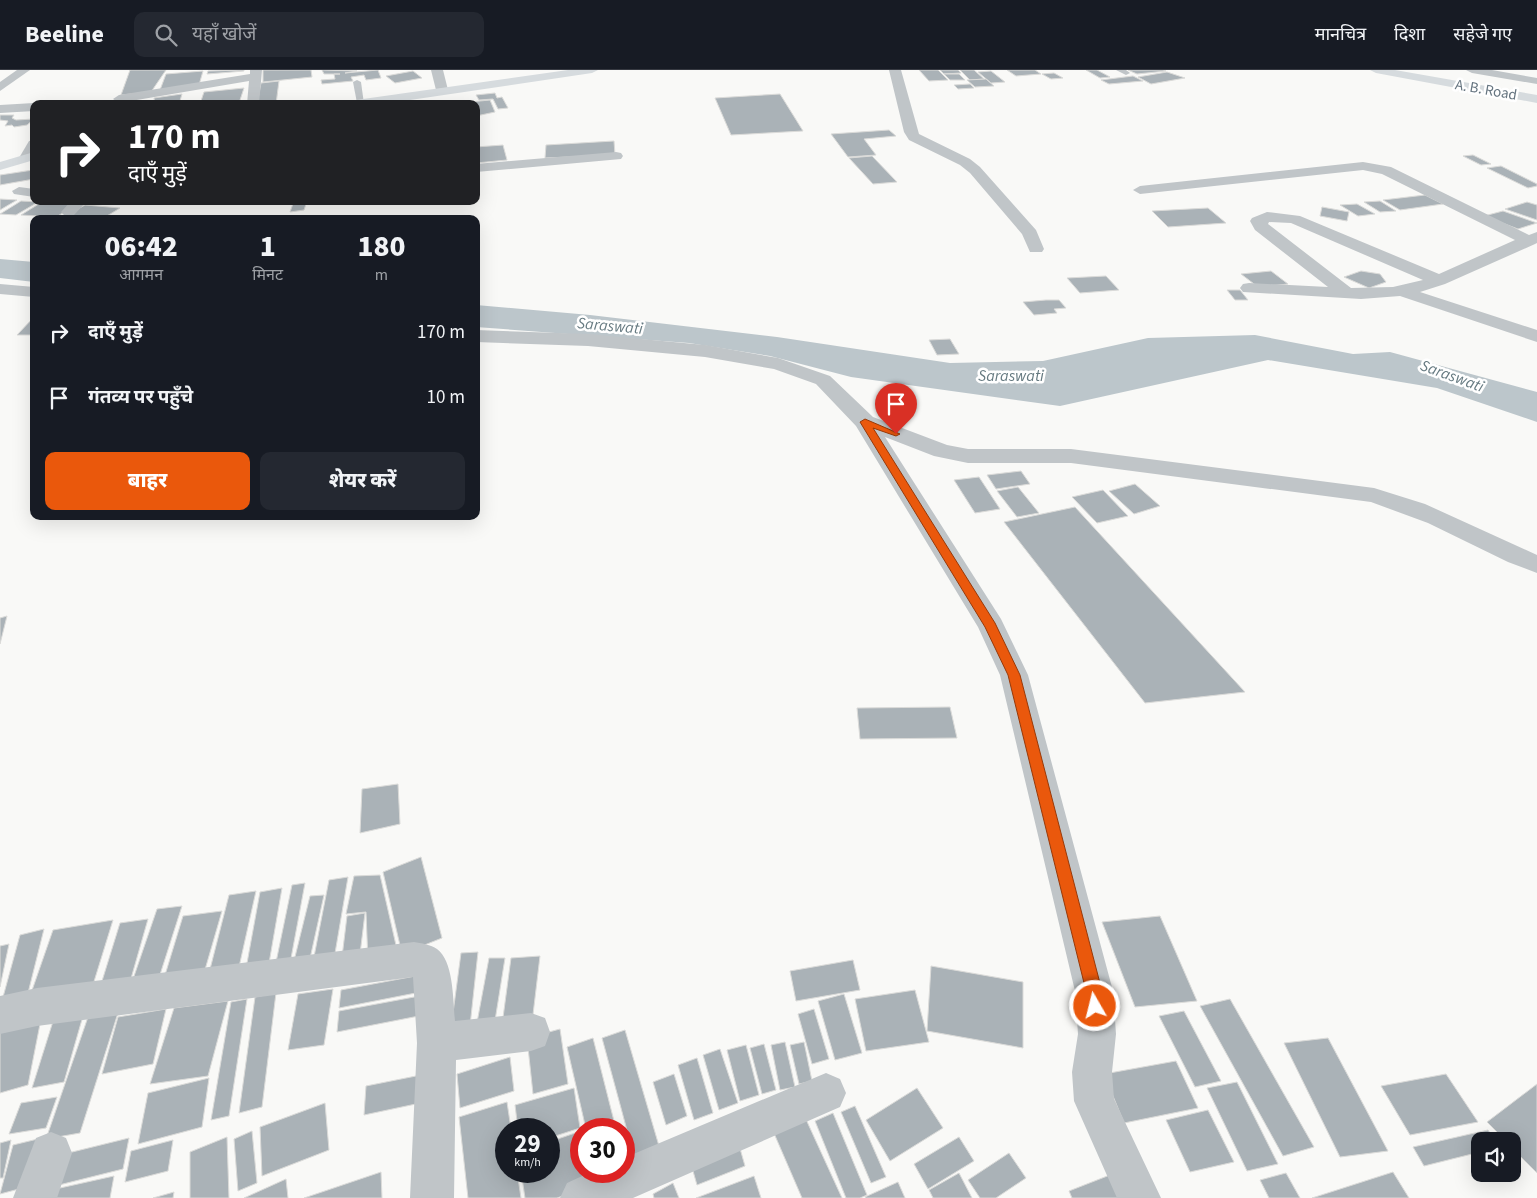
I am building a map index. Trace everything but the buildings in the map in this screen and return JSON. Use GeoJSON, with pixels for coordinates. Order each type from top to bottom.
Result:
{"type":"FeatureCollection","features":[{"type":"Feature","properties":{"kind":"main road"},"geometry":{"type":"LineString","coordinates":[[377,100],[569,71],[592,70]]}},
{"type":"Feature","properties":{"kind":"main road","name":"A. B. Road"},"geometry":{"type":"LineString","coordinates":[[1376,70],[1537,99]]}},
{"type":"Feature","properties":{"kind":"main road","name":"A. B. Road"},"geometry":{"type":"LineString","coordinates":[[1406,70],[1537,93]]}},
{"type":"Feature","properties":{"kind":"main road"},"geometry":{"type":"LineString","coordinates":[[0,166],[30,157]]}},
{"type":"Feature","properties":{"kind":"street"},"geometry":{"type":"LineString","coordinates":[[0,87],[24,70]]}},
{"type":"Feature","properties":{"kind":"street"},"geometry":{"type":"LineString","coordinates":[[437,70],[442,90]]}},
{"type":"Feature","properties":{"kind":"street"},"geometry":{"type":"LineString","coordinates":[[895,70],[910,132],[914,137],[965,162],[975,170],[1030,233],[1036,249]]}},
{"type":"Feature","properties":{"kind":"street"},"geometry":{"type":"LineString","coordinates":[[1472,70],[1537,81]]}},
{"type":"Feature","properties":{"kind":"street"},"geometry":{"type":"LineString","coordinates":[[119,99],[196,87],[255,74],[252,100]]}},
{"type":"Feature","properties":{"kind":"street"},"geometry":{"type":"LineString","coordinates":[[194,100],[196,87]]}},
{"type":"Feature","properties":{"kind":"street"},"geometry":{"type":"LineString","coordinates":[[0,109],[30,107]]}},
{"type":"Feature","properties":{"kind":"street"},"geometry":{"type":"LineString","coordinates":[[480,168],[616,156]]}},
{"type":"Feature","properties":{"kind":"street"},"geometry":{"type":"LineString","coordinates":[[1140,190],[1363,166],[1376,167],[1533,239]]}},
{"type":"Feature","properties":{"kind":"street"},"geometry":{"type":"LineString","coordinates":[[1347,293],[1261,227],[1258,221],[1267,217],[1294,219],[1439,280]]}},
{"type":"Feature","properties":{"kind":"street"},"geometry":{"type":"LineString","coordinates":[[1249,288],[1383,295],[1404,292],[1439,280],[1533,239]]}},
{"type":"Feature","properties":{"kind":"street"},"geometry":{"type":"LineString","coordinates":[[0,288],[30,292]]}},
{"type":"Feature","properties":{"kind":"street"},"geometry":{"type":"LineString","coordinates":[[1404,292],[1537,336]]}},
{"type":"Feature","properties":{"kind":"street"},"geometry":{"type":"LineString","coordinates":[[480,336],[598,340],[705,351],[778,364],[823,380],[865,422],[991,626],[1014,675],[1094,991],[1097,1034],[1092,1072],[1094,1101],[1139,1198]]}},
{"type":"Feature","properties":{"kind":"street"},"geometry":{"type":"LineString","coordinates":[[865,422],[942,451],[968,456],[1071,456],[1374,495],[1405,503],[1537,565]]}},
{"type":"Feature","properties":{"kind":"street"},"geometry":{"type":"LineString","coordinates":[[0,1016],[37,1007],[414,959],[425,962],[432,973],[437,1042],[432,1198]]}},
{"type":"Feature","properties":{"kind":"street"},"geometry":{"type":"LineString","coordinates":[[437,1042],[531,1032]]}},
{"type":"Feature","properties":{"kind":"street"},"geometry":{"type":"LineString","coordinates":[[582,1198],[826,1093]]}},
{"type":"Feature","properties":{"kind":"street"},"geometry":{"type":"LineString","coordinates":[[35,1198],[51,1153]]}},
{"type":"Feature","properties":{"kind":"lane"},"geometry":{"type":"LineString","coordinates":[[357,82],[358,100]]}},
{"type":"Feature","properties":{"kind":"water"},"geometry":{"type":"Polygon","coordinates":[[[0,259],[30,262],[30,282],[0,278],[0,259]]]}},
{"type":"Feature","properties":{"kind":"water","name":"Saraswati"},"geometry":{"type":"Polygon","coordinates":[[[480,305],[590,315],[777,337],[950,363],[1043,361],[1148,338],[1255,335],[1353,354],[1390,352],[1537,392],[1537,422],[1437,388],[1268,360],[1060,406],[851,377],[770,356],[689,343],[480,327],[480,305]]]}},
{"type":"Feature","properties":{"kind":"route"},"geometry":{"type":"LineString","coordinates":[[896,434],[865,422],[991,626],[1014,675],[1094,991],[1095,1006]]}}]}
